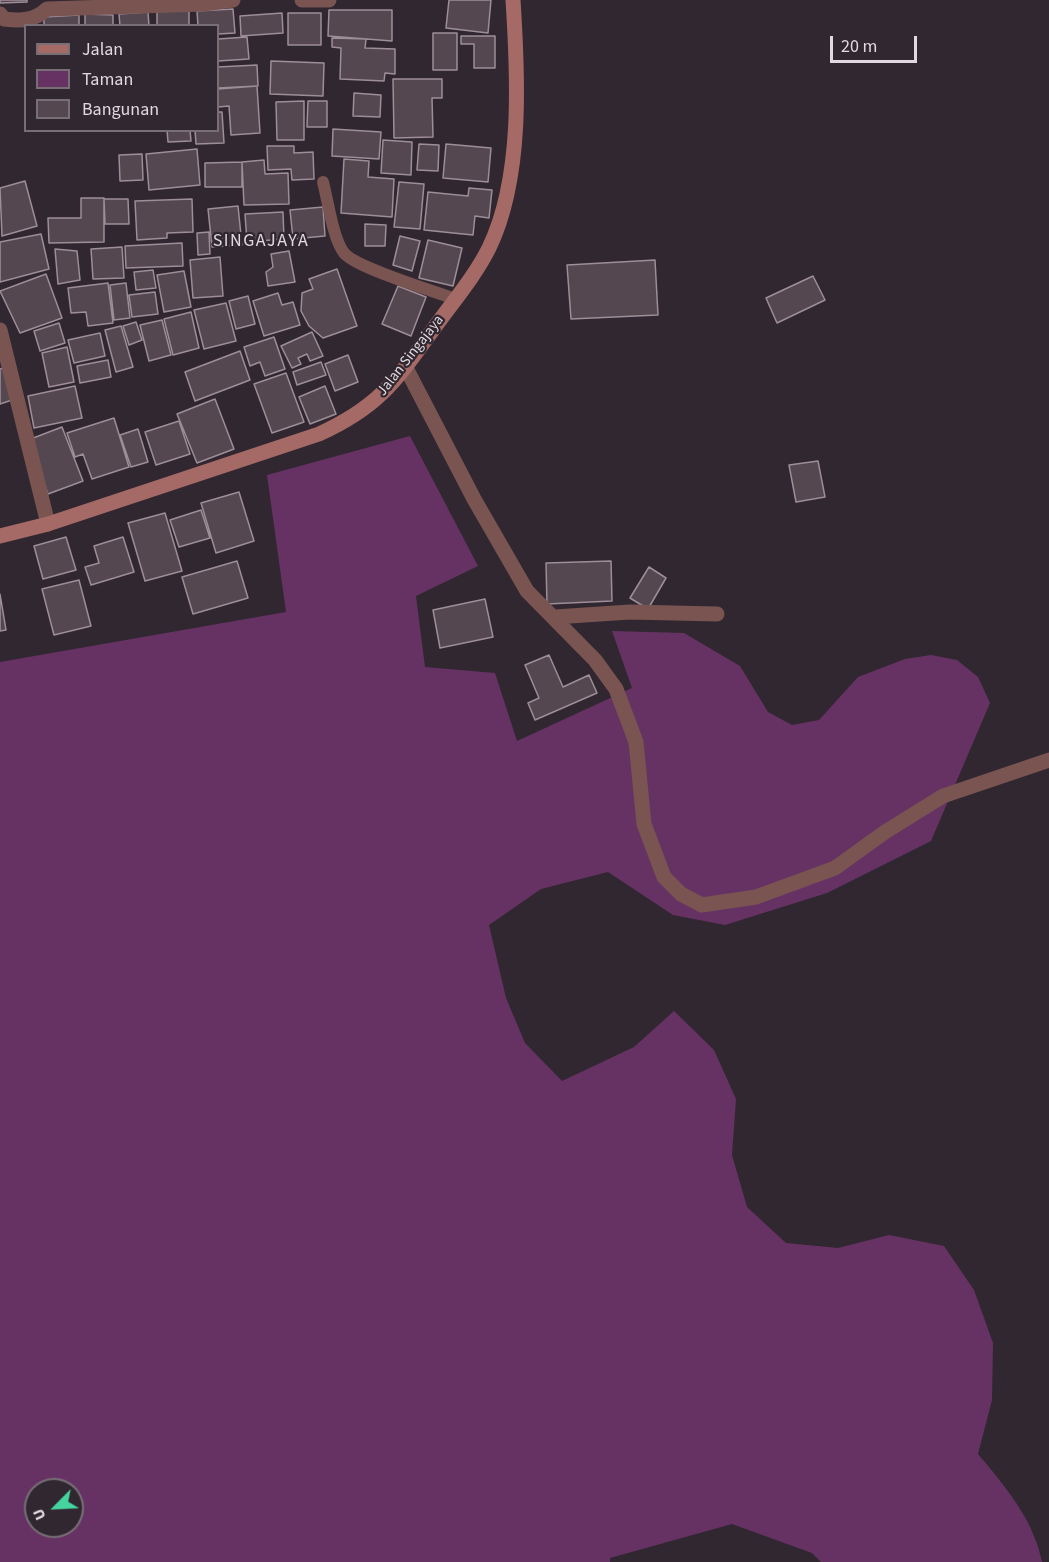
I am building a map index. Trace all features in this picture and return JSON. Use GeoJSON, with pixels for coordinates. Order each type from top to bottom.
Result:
{"type":"FeatureCollection","features":[{"type":"Feature","properties":{"kind":"street"},"geometry":{"type":"LineString","coordinates":[[0,14],[4,19],[19,21],[37,18],[47,9],[203,4],[233,0]]}},
{"type":"Feature","properties":{"kind":"street"},"geometry":{"type":"LineString","coordinates":[[302,0],[329,0]]}},
{"type":"Feature","properties":{"kind":"street","name":"Jalan Singajaya"},"geometry":{"type":"LineString","coordinates":[[0,536],[48,524],[320,434],[349,420],[384,395],[455,299],[489,247],[508,194],[518,78],[513,0]]}},
{"type":"Feature","properties":{"kind":"street"},"geometry":{"type":"LineString","coordinates":[[0,330],[48,524]]}},
{"type":"Feature","properties":{"kind":"street"},"geometry":{"type":"LineString","coordinates":[[406,368],[474,499],[527,591],[555,616],[595,660],[615,689],[636,742],[644,824],[664,877],[681,894],[702,905],[756,897],[835,868],[885,832],[943,796],[1049,760]]}},
{"type":"Feature","properties":{"kind":"street"},"geometry":{"type":"LineString","coordinates":[[555,616],[630,612],[717,614]]}},
{"type":"Feature","properties":{"kind":"lane"},"geometry":{"type":"LineString","coordinates":[[323,182],[338,242],[345,254],[379,272],[455,299]]}},
{"type":"Feature","properties":{"kind":"green space"},"geometry":{"type":"Polygon","coordinates":[[[410,436],[478,566],[416,596],[425,667],[495,673],[517,741],[632,688],[612,631],[684,633],[740,666],[768,712],[792,725],[819,720],[858,677],[905,659],[931,655],[957,660],[978,677],[990,703],[931,841],[827,893],[725,925],[673,915],[608,872],[541,889],[489,925],[506,998],[525,1043],[562,1081],[634,1047],[674,1011],[714,1050],[736,1099],[732,1155],[747,1207],[786,1243],[838,1248],[889,1235],[944,1246],[974,1290],[993,1343],[992,1400],[978,1454],[1017,1504],[1032,1532],[1042,1562],[821,1562],[812,1553],[732,1524],[610,1558],[610,1562],[0,1562],[0,662],[286,612],[267,475],[410,436]]]}},
{"type":"Feature","properties":{"kind":"building"},"geometry":{"type":"Polygon","coordinates":[[[0,0],[27,0],[27,2],[0,3],[0,0]]]}},
{"type":"Feature","properties":{"kind":"building"},"geometry":{"type":"Polygon","coordinates":[[[449,0],[491,0],[488,33],[446,28],[449,0]]]}},
{"type":"Feature","properties":{"kind":"building"},"geometry":{"type":"Polygon","coordinates":[[[233,9],[235,33],[219,34],[219,24],[198,24],[197,11],[233,9]]]}},
{"type":"Feature","properties":{"kind":"building"},"geometry":{"type":"Polygon","coordinates":[[[157,10],[189,10],[189,24],[157,24],[157,10]]]}},
{"type":"Feature","properties":{"kind":"building"},"geometry":{"type":"Polygon","coordinates":[[[329,10],[392,10],[392,41],[328,36],[329,10]]]}},
{"type":"Feature","properties":{"kind":"building"},"geometry":{"type":"Polygon","coordinates":[[[148,12],[149,24],[120,24],[119,14],[148,12]]]}},
{"type":"Feature","properties":{"kind":"building"},"geometry":{"type":"Polygon","coordinates":[[[282,13],[283,33],[241,36],[240,16],[282,13]]]}},
{"type":"Feature","properties":{"kind":"building"},"geometry":{"type":"Polygon","coordinates":[[[288,13],[321,13],[321,45],[288,45],[288,13]]]}},
{"type":"Feature","properties":{"kind":"building"},"geometry":{"type":"Polygon","coordinates":[[[85,14],[113,15],[113,24],[85,24],[85,14]]]}},
{"type":"Feature","properties":{"kind":"building"},"geometry":{"type":"Polygon","coordinates":[[[79,15],[79,24],[44,24],[44,17],[79,15]]]}},
{"type":"Feature","properties":{"kind":"building"},"geometry":{"type":"Polygon","coordinates":[[[433,33],[457,33],[457,70],[433,70],[433,33]]]}},
{"type":"Feature","properties":{"kind":"building"},"geometry":{"type":"Polygon","coordinates":[[[461,36],[495,36],[495,68],[474,68],[474,44],[461,44],[461,36]]]}},
{"type":"Feature","properties":{"kind":"building"},"geometry":{"type":"Polygon","coordinates":[[[247,37],[249,59],[219,61],[219,39],[247,37]]]}},
{"type":"Feature","properties":{"kind":"building"},"geometry":{"type":"Polygon","coordinates":[[[332,38],[366,39],[365,48],[395,49],[395,74],[385,73],[384,81],[340,79],[341,48],[332,47],[332,38]]]}},
{"type":"Feature","properties":{"kind":"building"},"geometry":{"type":"Polygon","coordinates":[[[271,61],[324,63],[323,96],[270,94],[271,61]]]}},
{"type":"Feature","properties":{"kind":"building"},"geometry":{"type":"Polygon","coordinates":[[[257,65],[258,86],[219,88],[219,67],[257,65]]]}},
{"type":"Feature","properties":{"kind":"building"},"geometry":{"type":"Polygon","coordinates":[[[393,79],[442,79],[442,98],[432,98],[433,137],[394,138],[393,79]]]}},
{"type":"Feature","properties":{"kind":"building"},"geometry":{"type":"Polygon","coordinates":[[[257,86],[260,133],[231,135],[229,106],[219,107],[219,89],[257,86]]]}},
{"type":"Feature","properties":{"kind":"building"},"geometry":{"type":"Polygon","coordinates":[[[354,93],[381,95],[380,117],[353,116],[354,93]]]}},
{"type":"Feature","properties":{"kind":"building"},"geometry":{"type":"Polygon","coordinates":[[[304,101],[304,140],[277,140],[276,102],[304,101]]]}},
{"type":"Feature","properties":{"kind":"building"},"geometry":{"type":"Polygon","coordinates":[[[308,101],[327,101],[327,127],[307,127],[308,101]]]}},
{"type":"Feature","properties":{"kind":"building"},"geometry":{"type":"Polygon","coordinates":[[[219,112],[222,112],[224,143],[196,144],[195,132],[219,132],[219,112]]]}},
{"type":"Feature","properties":{"kind":"building"},"geometry":{"type":"Polygon","coordinates":[[[333,129],[381,132],[379,159],[332,156],[333,129]]]}},
{"type":"Feature","properties":{"kind":"building"},"geometry":{"type":"Polygon","coordinates":[[[167,132],[190,132],[191,141],[168,142],[167,132]]]}},
{"type":"Feature","properties":{"kind":"building"},"geometry":{"type":"Polygon","coordinates":[[[383,140],[412,142],[411,175],[381,173],[383,140]]]}},
{"type":"Feature","properties":{"kind":"building"},"geometry":{"type":"Polygon","coordinates":[[[419,144],[439,145],[438,171],[417,170],[419,144]]]}},
{"type":"Feature","properties":{"kind":"building"},"geometry":{"type":"Polygon","coordinates":[[[446,144],[491,148],[488,182],[443,178],[446,144]]]}},
{"type":"Feature","properties":{"kind":"building"},"geometry":{"type":"Polygon","coordinates":[[[267,146],[294,146],[294,153],[313,152],[314,179],[292,180],[291,169],[268,170],[267,146]]]}},
{"type":"Feature","properties":{"kind":"building"},"geometry":{"type":"Polygon","coordinates":[[[197,149],[200,185],[149,190],[146,154],[197,149]]]}},
{"type":"Feature","properties":{"kind":"building"},"geometry":{"type":"Polygon","coordinates":[[[142,154],[143,180],[120,181],[119,155],[142,154]]]}},
{"type":"Feature","properties":{"kind":"building"},"geometry":{"type":"Polygon","coordinates":[[[344,159],[369,161],[368,177],[394,179],[392,217],[341,213],[344,159]]]}},
{"type":"Feature","properties":{"kind":"building"},"geometry":{"type":"Polygon","coordinates":[[[264,160],[265,174],[288,173],[289,204],[244,205],[242,162],[264,160]]]}},
{"type":"Feature","properties":{"kind":"building"},"geometry":{"type":"Polygon","coordinates":[[[242,162],[242,187],[205,187],[205,163],[242,162]]]}},
{"type":"Feature","properties":{"kind":"building"},"geometry":{"type":"Polygon","coordinates":[[[25,181],[37,226],[2,236],[0,188],[25,181]]]}},
{"type":"Feature","properties":{"kind":"building"},"geometry":{"type":"Polygon","coordinates":[[[399,182],[424,184],[420,229],[394,227],[399,182]]]}},
{"type":"Feature","properties":{"kind":"building"},"geometry":{"type":"Polygon","coordinates":[[[469,188],[492,190],[489,218],[475,216],[473,235],[424,230],[428,192],[468,196],[469,188]]]}},
{"type":"Feature","properties":{"kind":"building"},"geometry":{"type":"Polygon","coordinates":[[[81,198],[104,198],[104,242],[49,243],[48,218],[81,218],[81,198]]]}},
{"type":"Feature","properties":{"kind":"building"},"geometry":{"type":"Polygon","coordinates":[[[104,199],[128,199],[129,224],[105,224],[104,199]]]}},
{"type":"Feature","properties":{"kind":"building"},"geometry":{"type":"Polygon","coordinates":[[[192,199],[193,232],[167,233],[167,238],[137,240],[135,201],[192,199]]]}},
{"type":"Feature","properties":{"kind":"building"},"geometry":{"type":"Polygon","coordinates":[[[238,206],[242,245],[212,247],[208,209],[238,206]]]}},
{"type":"Feature","properties":{"kind":"building"},"geometry":{"type":"Polygon","coordinates":[[[323,207],[325,236],[293,239],[290,210],[323,207]]]}},
{"type":"Feature","properties":{"kind":"building"},"geometry":{"type":"Polygon","coordinates":[[[283,212],[284,239],[247,242],[245,214],[283,212]]]}},
{"type":"Feature","properties":{"kind":"building"},"geometry":{"type":"Polygon","coordinates":[[[365,224],[386,225],[385,246],[365,246],[365,224]]]}},
{"type":"Feature","properties":{"kind":"building"},"geometry":{"type":"Polygon","coordinates":[[[209,232],[210,254],[198,255],[197,233],[209,232]]]}},
{"type":"Feature","properties":{"kind":"building"},"geometry":{"type":"Polygon","coordinates":[[[41,234],[49,269],[0,282],[0,242],[41,234]]]}},
{"type":"Feature","properties":{"kind":"building"},"geometry":{"type":"Polygon","coordinates":[[[400,236],[420,241],[412,271],[393,265],[400,236]]]}},
{"type":"Feature","properties":{"kind":"building"},"geometry":{"type":"Polygon","coordinates":[[[428,240],[462,248],[453,286],[419,278],[428,240]]]}},
{"type":"Feature","properties":{"kind":"building"},"geometry":{"type":"Polygon","coordinates":[[[182,243],[183,266],[126,268],[125,246],[182,243]]]}},
{"type":"Feature","properties":{"kind":"building"},"geometry":{"type":"Polygon","coordinates":[[[122,247],[124,278],[93,279],[91,249],[122,247]]]}},
{"type":"Feature","properties":{"kind":"building"},"geometry":{"type":"Polygon","coordinates":[[[55,249],[77,251],[80,280],[58,284],[55,249]]]}},
{"type":"Feature","properties":{"kind":"building"},"geometry":{"type":"Polygon","coordinates":[[[289,251],[295,282],[268,286],[266,272],[273,267],[271,254],[289,251]]]}},
{"type":"Feature","properties":{"kind":"building"},"geometry":{"type":"Polygon","coordinates":[[[220,257],[223,296],[193,298],[190,260],[220,257]]]}},
{"type":"Feature","properties":{"kind":"building"},"geometry":{"type":"Polygon","coordinates":[[[655,260],[658,315],[571,319],[567,265],[655,260]]]}},
{"type":"Feature","properties":{"kind":"building"},"geometry":{"type":"Polygon","coordinates":[[[337,269],[357,326],[323,338],[309,326],[301,311],[302,293],[313,289],[309,279],[337,269]]]}},
{"type":"Feature","properties":{"kind":"building"},"geometry":{"type":"Polygon","coordinates":[[[153,270],[156,288],[136,290],[134,272],[153,270]]]}},
{"type":"Feature","properties":{"kind":"building"},"geometry":{"type":"Polygon","coordinates":[[[184,271],[191,307],[164,312],[157,275],[184,271]]]}},
{"type":"Feature","properties":{"kind":"building"},"geometry":{"type":"Polygon","coordinates":[[[46,274],[62,318],[20,333],[0,291],[46,274]]]}},
{"type":"Feature","properties":{"kind":"building"},"geometry":{"type":"Polygon","coordinates":[[[813,276],[825,300],[777,323],[766,298],[813,276]]]}},
{"type":"Feature","properties":{"kind":"building"},"geometry":{"type":"Polygon","coordinates":[[[108,283],[113,323],[88,326],[86,312],[71,313],[68,288],[108,283]]]}},
{"type":"Feature","properties":{"kind":"building"},"geometry":{"type":"Polygon","coordinates":[[[126,283],[130,318],[114,320],[110,285],[126,283]]]}},
{"type":"Feature","properties":{"kind":"building"},"geometry":{"type":"Polygon","coordinates":[[[398,286],[426,297],[411,336],[382,324],[398,286]]]}},
{"type":"Feature","properties":{"kind":"building"},"geometry":{"type":"Polygon","coordinates":[[[155,292],[158,314],[132,317],[129,295],[155,292]]]}},
{"type":"Feature","properties":{"kind":"building"},"geometry":{"type":"Polygon","coordinates":[[[278,293],[282,305],[293,302],[300,325],[264,336],[253,301],[278,293]]]}},
{"type":"Feature","properties":{"kind":"building"},"geometry":{"type":"Polygon","coordinates":[[[248,296],[255,324],[236,329],[229,301],[248,296]]]}},
{"type":"Feature","properties":{"kind":"building"},"geometry":{"type":"Polygon","coordinates":[[[226,303],[236,341],[204,349],[194,310],[226,303]]]}},
{"type":"Feature","properties":{"kind":"building"},"geometry":{"type":"Polygon","coordinates":[[[191,312],[199,348],[173,355],[164,319],[191,312]]]}},
{"type":"Feature","properties":{"kind":"building"},"geometry":{"type":"Polygon","coordinates":[[[162,320],[171,355],[149,361],[140,325],[162,320]]]}},
{"type":"Feature","properties":{"kind":"building"},"geometry":{"type":"Polygon","coordinates":[[[136,322],[142,340],[129,345],[123,326],[136,322]]]}},
{"type":"Feature","properties":{"kind":"building"},"geometry":{"type":"Polygon","coordinates":[[[59,323],[65,343],[40,351],[34,331],[59,323]]]}},
{"type":"Feature","properties":{"kind":"building"},"geometry":{"type":"Polygon","coordinates":[[[121,326],[133,367],[116,372],[105,330],[121,326]]]}},
{"type":"Feature","properties":{"kind":"building"},"geometry":{"type":"Polygon","coordinates":[[[312,332],[323,356],[310,361],[307,354],[298,358],[301,364],[292,368],[281,346],[312,332]]]}},
{"type":"Feature","properties":{"kind":"building"},"geometry":{"type":"Polygon","coordinates":[[[100,333],[105,356],[74,363],[68,340],[100,333]]]}},
{"type":"Feature","properties":{"kind":"building"},"geometry":{"type":"Polygon","coordinates":[[[274,337],[285,369],[265,376],[260,362],[250,366],[244,347],[274,337]]]}},
{"type":"Feature","properties":{"kind":"building"},"geometry":{"type":"Polygon","coordinates":[[[67,347],[74,382],[49,387],[42,353],[67,347]]]}},
{"type":"Feature","properties":{"kind":"building"},"geometry":{"type":"Polygon","coordinates":[[[240,351],[250,380],[195,401],[185,372],[240,351]]]}},
{"type":"Feature","properties":{"kind":"building"},"geometry":{"type":"Polygon","coordinates":[[[348,355],[358,382],[335,391],[325,364],[348,355]]]}},
{"type":"Feature","properties":{"kind":"building"},"geometry":{"type":"Polygon","coordinates":[[[108,360],[111,377],[80,383],[77,366],[108,360]]]}},
{"type":"Feature","properties":{"kind":"building"},"geometry":{"type":"Polygon","coordinates":[[[321,362],[326,375],[297,385],[293,372],[321,362]]]}},
{"type":"Feature","properties":{"kind":"building"},"geometry":{"type":"Polygon","coordinates":[[[3,368],[12,400],[0,404],[0,369],[3,368]]]}},
{"type":"Feature","properties":{"kind":"building"},"geometry":{"type":"Polygon","coordinates":[[[286,373],[304,422],[272,433],[254,384],[286,373]]]}},
{"type":"Feature","properties":{"kind":"building"},"geometry":{"type":"Polygon","coordinates":[[[75,386],[82,418],[34,428],[28,396],[75,386]]]}},
{"type":"Feature","properties":{"kind":"building"},"geometry":{"type":"Polygon","coordinates":[[[325,386],[336,414],[310,424],[299,397],[325,386]]]}},
{"type":"Feature","properties":{"kind":"building"},"geometry":{"type":"Polygon","coordinates":[[[215,399],[234,449],[197,463],[177,414],[215,399]]]}},
{"type":"Feature","properties":{"kind":"building"},"geometry":{"type":"Polygon","coordinates":[[[114,418],[129,467],[92,479],[83,454],[75,457],[67,433],[114,418]]]}},
{"type":"Feature","properties":{"kind":"building"},"geometry":{"type":"Polygon","coordinates":[[[179,421],[190,454],[156,465],[145,432],[179,421]]]}},
{"type":"Feature","properties":{"kind":"building"},"geometry":{"type":"Polygon","coordinates":[[[62,427],[83,481],[48,494],[28,440],[62,427]]]}},
{"type":"Feature","properties":{"kind":"building"},"geometry":{"type":"Polygon","coordinates":[[[138,429],[148,462],[131,467],[120,435],[138,429]]]}},
{"type":"Feature","properties":{"kind":"building"},"geometry":{"type":"Polygon","coordinates":[[[818,461],[825,497],[796,502],[789,465],[818,461]]]}},
{"type":"Feature","properties":{"kind":"building"},"geometry":{"type":"Polygon","coordinates":[[[239,492],[254,541],[216,553],[201,503],[239,492]]]}},
{"type":"Feature","properties":{"kind":"building"},"geometry":{"type":"Polygon","coordinates":[[[201,510],[210,538],[179,547],[170,520],[201,510]]]}},
{"type":"Feature","properties":{"kind":"building"},"geometry":{"type":"Polygon","coordinates":[[[165,513],[182,571],[145,581],[128,523],[165,513]]]}},
{"type":"Feature","properties":{"kind":"building"},"geometry":{"type":"Polygon","coordinates":[[[66,537],[76,570],[43,579],[34,546],[66,537]]]}},
{"type":"Feature","properties":{"kind":"building"},"geometry":{"type":"Polygon","coordinates":[[[123,537],[134,572],[91,585],[85,567],[99,563],[94,546],[123,537]]]}},
{"type":"Feature","properties":{"kind":"building"},"geometry":{"type":"Polygon","coordinates":[[[237,561],[248,598],[193,614],[182,577],[237,561]]]}},
{"type":"Feature","properties":{"kind":"building"},"geometry":{"type":"Polygon","coordinates":[[[611,561],[612,601],[547,604],[546,563],[611,561]]]}},
{"type":"Feature","properties":{"kind":"building"},"geometry":{"type":"Polygon","coordinates":[[[649,567],[666,578],[648,609],[630,598],[649,567]]]}},
{"type":"Feature","properties":{"kind":"building"},"geometry":{"type":"Polygon","coordinates":[[[79,580],[91,626],[54,635],[42,589],[79,580]]]}},
{"type":"Feature","properties":{"kind":"building"},"geometry":{"type":"Polygon","coordinates":[[[0,594],[6,630],[0,631],[0,594]]]}},
{"type":"Feature","properties":{"kind":"building"},"geometry":{"type":"Polygon","coordinates":[[[485,599],[493,637],[440,648],[433,610],[485,599]]]}},
{"type":"Feature","properties":{"kind":"building"},"geometry":{"type":"Polygon","coordinates":[[[549,655],[563,687],[589,675],[597,693],[535,720],[528,703],[539,698],[525,665],[549,655]]]}},
{"type":"Feature","properties":{"kind":"district","name":"SINGAJAYA"},"geometry":{"type":"Point","coordinates":[261,242]}}]}
